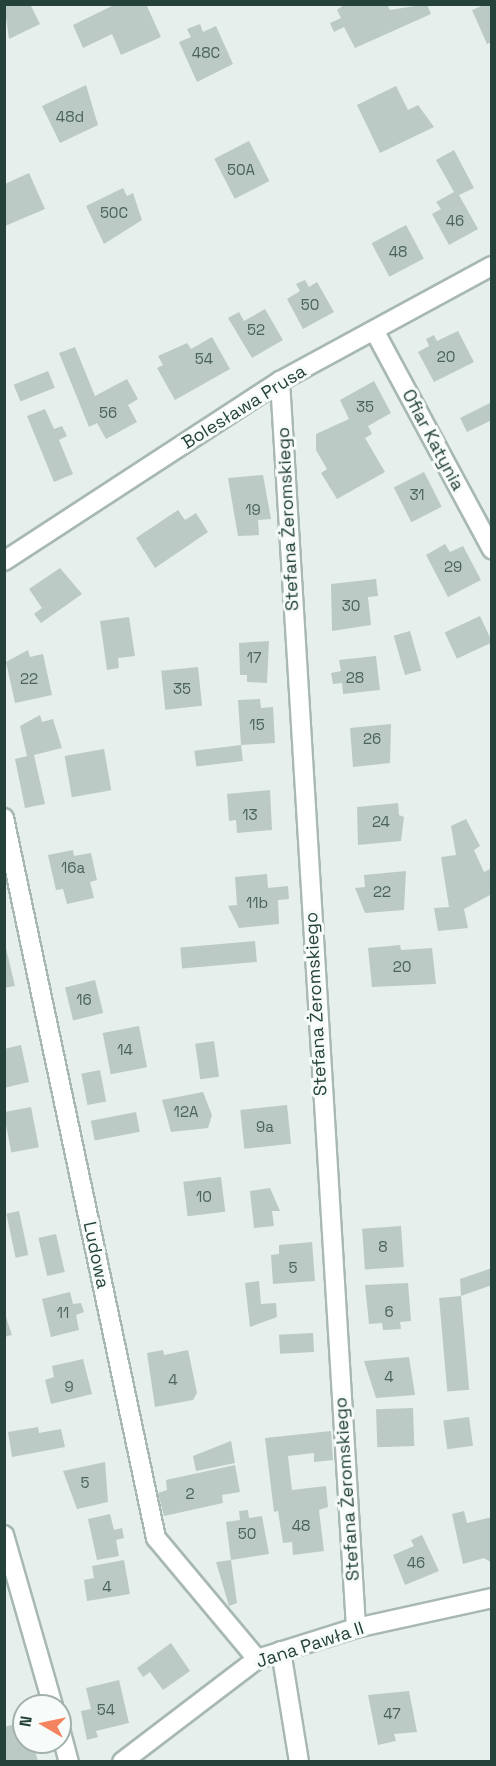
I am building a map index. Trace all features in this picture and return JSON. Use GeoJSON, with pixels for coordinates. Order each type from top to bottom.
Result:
{"type":"FeatureCollection","features":[{"type":"Feature","properties":{"kind":"street","name":"Bolesława Prusa"},"geometry":{"type":"LineString","coordinates":[[4,561],[280,381],[375,332],[492,266]]}},
{"type":"Feature","properties":{"kind":"street","name":"Ofiar Katynia"},"geometry":{"type":"LineString","coordinates":[[375,332],[492,549]]}},
{"type":"Feature","properties":{"kind":"street","name":"Stefana Żeromskiego"},"geometry":{"type":"LineString","coordinates":[[280,381],[356,1628]]}},
{"type":"Feature","properties":{"kind":"street","name":"Ludowa"},"geometry":{"type":"LineString","coordinates":[[4,818],[156,1539],[257,1659]]}},
{"type":"Feature","properties":{"kind":"street"},"geometry":{"type":"LineString","coordinates":[[4,1535],[50,1694]]}},
{"type":"Feature","properties":{"kind":"street","name":"Jana Pawła II"},"geometry":{"type":"LineString","coordinates":[[122,1761],[257,1659],[356,1628],[492,1598]]}},
{"type":"Feature","properties":{"kind":"street"},"geometry":{"type":"LineString","coordinates":[[281,1652],[299,1761]]}},
{"type":"Feature","properties":{"kind":"building"},"geometry":{"type":"Polygon","coordinates":[[[4,4],[30,4],[40,24],[9,39],[4,4]]]}},
{"type":"Feature","properties":{"kind":"building"},"geometry":{"type":"Polygon","coordinates":[[[116,4],[146,4],[161,37],[121,55],[112,34],[83,48],[73,25],[116,4]]]}},
{"type":"Feature","properties":{"kind":"building"},"geometry":{"type":"Polygon","coordinates":[[[345,4],[387,4],[390,10],[427,4],[431,14],[355,48],[344,27],[334,32],[330,23],[341,18],[337,10],[345,4]]]}},
{"type":"Feature","properties":{"kind":"building"},"geometry":{"type":"Polygon","coordinates":[[[492,4],[492,42],[487,44],[472,10],[492,4]]]}},
{"type":"Feature","properties":{"kind":"building"},"geometry":{"type":"Polygon","coordinates":[[[200,24],[203,32],[216,26],[233,64],[197,82],[179,42],[191,37],[187,29],[200,24]]]}},
{"type":"Feature","properties":{"kind":"building"},"geometry":{"type":"Polygon","coordinates":[[[86,85],[98,125],[60,143],[42,106],[86,85]]]}},
{"type":"Feature","properties":{"kind":"building"},"geometry":{"type":"Polygon","coordinates":[[[396,86],[408,110],[418,105],[434,127],[380,153],[357,105],[396,86]]]}},
{"type":"Feature","properties":{"kind":"building"},"geometry":{"type":"Polygon","coordinates":[[[249,141],[269,181],[235,199],[214,159],[249,141]]]}},
{"type":"Feature","properties":{"kind":"building"},"geometry":{"type":"Polygon","coordinates":[[[454,150],[474,188],[459,195],[478,229],[449,245],[432,214],[441,209],[436,202],[454,192],[436,160],[454,150]]]}},
{"type":"Feature","properties":{"kind":"building"},"geometry":{"type":"Polygon","coordinates":[[[29,173],[45,209],[5,226],[5,184],[29,173]]]}},
{"type":"Feature","properties":{"kind":"building"},"geometry":{"type":"Polygon","coordinates":[[[123,188],[127,196],[133,193],[142,220],[104,244],[86,206],[123,188]]]}},
{"type":"Feature","properties":{"kind":"building"},"geometry":{"type":"Polygon","coordinates":[[[406,225],[424,259],[389,277],[372,243],[406,225]]]}},
{"type":"Feature","properties":{"kind":"building"},"geometry":{"type":"Polygon","coordinates":[[[305,280],[309,287],[317,282],[334,312],[303,329],[287,299],[300,291],[296,284],[305,280]]]}},
{"type":"Feature","properties":{"kind":"building"},"geometry":{"type":"Polygon","coordinates":[[[265,309],[283,340],[252,358],[228,318],[239,312],[244,321],[265,309]]]}},
{"type":"Feature","properties":{"kind":"building"},"geometry":{"type":"Polygon","coordinates":[[[458,331],[474,362],[434,382],[418,352],[429,346],[426,339],[434,335],[437,341],[458,331]]]}},
{"type":"Feature","properties":{"kind":"building"},"geometry":{"type":"Polygon","coordinates":[[[212,337],[230,369],[175,400],[157,368],[163,365],[158,356],[187,343],[191,349],[212,337]]]}},
{"type":"Feature","properties":{"kind":"building"},"geometry":{"type":"Polygon","coordinates":[[[75,347],[95,396],[127,379],[138,399],[128,405],[137,422],[106,439],[97,423],[89,427],[59,353],[75,347]]]}},
{"type":"Feature","properties":{"kind":"building"},"geometry":{"type":"Polygon","coordinates":[[[48,371],[55,388],[20,402],[14,385],[48,371]]]}},
{"type":"Feature","properties":{"kind":"building"},"geometry":{"type":"Polygon","coordinates":[[[374,381],[391,413],[368,426],[372,434],[365,438],[385,472],[337,499],[321,473],[327,469],[316,450],[316,434],[349,419],[340,400],[374,381]]]}},
{"type":"Feature","properties":{"kind":"building"},"geometry":{"type":"Polygon","coordinates":[[[492,402],[492,420],[467,432],[460,418],[492,402]]]}},
{"type":"Feature","properties":{"kind":"building"},"geometry":{"type":"Polygon","coordinates":[[[45,409],[54,429],[62,426],[67,436],[59,440],[73,474],[54,482],[27,416],[45,409]]]}},
{"type":"Feature","properties":{"kind":"building"},"geometry":{"type":"Polygon","coordinates":[[[424,472],[442,507],[411,522],[394,487],[424,472]]]}},
{"type":"Feature","properties":{"kind":"building"},"geometry":{"type":"Polygon","coordinates":[[[263,475],[271,519],[258,520],[259,535],[238,536],[228,478],[263,475]]]}},
{"type":"Feature","properties":{"kind":"building"},"geometry":{"type":"Polygon","coordinates":[[[178,510],[185,520],[196,513],[208,532],[155,568],[136,538],[178,510]]]}},
{"type":"Feature","properties":{"kind":"building"},"geometry":{"type":"Polygon","coordinates":[[[445,544],[450,552],[463,546],[481,580],[448,597],[426,555],[445,544]]]}},
{"type":"Feature","properties":{"kind":"building"},"geometry":{"type":"Polygon","coordinates":[[[60,568],[82,594],[41,623],[34,614],[42,608],[29,589],[60,568]]]}},
{"type":"Feature","properties":{"kind":"building"},"geometry":{"type":"Polygon","coordinates":[[[376,579],[378,596],[368,597],[371,625],[332,631],[331,584],[376,579]]]}},
{"type":"Feature","properties":{"kind":"building"},"geometry":{"type":"Polygon","coordinates":[[[480,616],[492,642],[457,659],[445,632],[480,616]]]}},
{"type":"Feature","properties":{"kind":"building"},"geometry":{"type":"Polygon","coordinates":[[[129,617],[135,656],[118,658],[119,668],[107,670],[100,621],[129,617]]]}},
{"type":"Feature","properties":{"kind":"building"},"geometry":{"type":"Polygon","coordinates":[[[410,631],[421,670],[405,675],[394,636],[410,631]]]}},
{"type":"Feature","properties":{"kind":"building"},"geometry":{"type":"Polygon","coordinates":[[[269,641],[267,683],[247,682],[247,675],[240,675],[239,643],[269,641]]]}},
{"type":"Feature","properties":{"kind":"building"},"geometry":{"type":"Polygon","coordinates":[[[28,650],[30,657],[43,654],[52,695],[15,703],[6,662],[28,650]]]}},
{"type":"Feature","properties":{"kind":"building"},"geometry":{"type":"Polygon","coordinates":[[[376,656],[380,690],[343,694],[342,683],[333,684],[331,673],[341,671],[339,660],[376,656]]]}},
{"type":"Feature","properties":{"kind":"building"},"geometry":{"type":"Polygon","coordinates":[[[198,667],[202,706],[165,710],[161,671],[198,667]]]}},
{"type":"Feature","properties":{"kind":"building"},"geometry":{"type":"Polygon","coordinates":[[[260,699],[261,708],[273,707],[275,743],[241,745],[238,700],[260,699]]]}},
{"type":"Feature","properties":{"kind":"building"},"geometry":{"type":"Polygon","coordinates":[[[40,715],[42,722],[53,719],[62,748],[34,755],[45,804],[25,808],[15,759],[27,756],[20,726],[40,715]]]}},
{"type":"Feature","properties":{"kind":"building"},"geometry":{"type":"Polygon","coordinates":[[[391,724],[390,763],[353,767],[350,728],[391,724]]]}},
{"type":"Feature","properties":{"kind":"building"},"geometry":{"type":"Polygon","coordinates":[[[241,745],[243,761],[196,767],[194,751],[241,745]]]}},
{"type":"Feature","properties":{"kind":"building"},"geometry":{"type":"Polygon","coordinates":[[[104,749],[111,790],[72,797],[65,756],[104,749]]]}},
{"type":"Feature","properties":{"kind":"building"},"geometry":{"type":"Polygon","coordinates":[[[270,790],[272,830],[237,833],[236,820],[229,821],[227,794],[270,790]]]}},
{"type":"Feature","properties":{"kind":"building"},"geometry":{"type":"Polygon","coordinates":[[[398,803],[399,815],[404,817],[401,841],[358,845],[357,807],[398,803]]]}},
{"type":"Feature","properties":{"kind":"building"},"geometry":{"type":"Polygon","coordinates":[[[466,819],[480,846],[474,850],[484,872],[492,868],[492,894],[464,909],[468,928],[438,931],[434,908],[449,907],[441,857],[456,855],[451,826],[466,819]]]}},
{"type":"Feature","properties":{"kind":"building"},"geometry":{"type":"Polygon","coordinates":[[[73,850],[74,856],[91,853],[97,880],[90,882],[94,898],[67,904],[63,889],[56,890],[48,855],[73,850]]]}},
{"type":"Feature","properties":{"kind":"building"},"geometry":{"type":"Polygon","coordinates":[[[406,871],[404,910],[365,913],[355,888],[365,887],[364,875],[406,871]]]}},
{"type":"Feature","properties":{"kind":"building"},"geometry":{"type":"Polygon","coordinates":[[[267,874],[268,888],[288,886],[289,899],[278,900],[279,924],[239,928],[228,906],[237,905],[235,877],[267,874]]]}},
{"type":"Feature","properties":{"kind":"building"},"geometry":{"type":"Polygon","coordinates":[[[255,941],[257,962],[182,968],[180,948],[255,941]]]}},
{"type":"Feature","properties":{"kind":"building"},"geometry":{"type":"Polygon","coordinates":[[[4,945],[15,986],[4,988],[4,945]]]}},
{"type":"Feature","properties":{"kind":"building"},"geometry":{"type":"Polygon","coordinates":[[[400,945],[401,950],[432,948],[436,984],[372,987],[368,948],[400,945]]]}},
{"type":"Feature","properties":{"kind":"building"},"geometry":{"type":"Polygon","coordinates":[[[95,980],[103,1013],[73,1020],[65,987],[95,980]]]}},
{"type":"Feature","properties":{"kind":"building"},"geometry":{"type":"Polygon","coordinates":[[[139,1026],[147,1067],[111,1074],[103,1033],[139,1026]]]}},
{"type":"Feature","properties":{"kind":"building"},"geometry":{"type":"Polygon","coordinates":[[[214,1041],[219,1077],[200,1079],[195,1044],[214,1041]]]}},
{"type":"Feature","properties":{"kind":"building"},"geometry":{"type":"Polygon","coordinates":[[[21,1045],[29,1082],[4,1088],[4,1049],[21,1045]]]}},
{"type":"Feature","properties":{"kind":"building"},"geometry":{"type":"Polygon","coordinates":[[[100,1070],[106,1101],[87,1105],[81,1074],[100,1070]]]}},
{"type":"Feature","properties":{"kind":"building"},"geometry":{"type":"Polygon","coordinates":[[[203,1092],[212,1115],[208,1128],[171,1132],[162,1100],[203,1092]]]}},
{"type":"Feature","properties":{"kind":"building"},"geometry":{"type":"Polygon","coordinates":[[[287,1105],[291,1144],[244,1149],[240,1110],[287,1105]]]}},
{"type":"Feature","properties":{"kind":"building"},"geometry":{"type":"Polygon","coordinates":[[[31,1107],[39,1147],[11,1153],[4,1112],[31,1107]]]}},
{"type":"Feature","properties":{"kind":"building"},"geometry":{"type":"Polygon","coordinates":[[[136,1112],[140,1132],[95,1140],[91,1121],[136,1112]]]}},
{"type":"Feature","properties":{"kind":"building"},"geometry":{"type":"Polygon","coordinates":[[[221,1177],[225,1212],[188,1216],[183,1182],[221,1177]]]}},
{"type":"Feature","properties":{"kind":"building"},"geometry":{"type":"Polygon","coordinates":[[[270,1188],[280,1211],[272,1211],[274,1226],[254,1228],[250,1191],[270,1188]]]}},
{"type":"Feature","properties":{"kind":"building"},"geometry":{"type":"Polygon","coordinates":[[[19,1211],[28,1255],[16,1258],[6,1214],[19,1211]]]}},
{"type":"Feature","properties":{"kind":"building"},"geometry":{"type":"Polygon","coordinates":[[[401,1226],[404,1267],[365,1270],[362,1229],[401,1226]]]}},
{"type":"Feature","properties":{"kind":"building"},"geometry":{"type":"Polygon","coordinates":[[[56,1234],[65,1272],[47,1276],[38,1238],[56,1234]]]}},
{"type":"Feature","properties":{"kind":"building"},"geometry":{"type":"Polygon","coordinates":[[[312,1242],[315,1281],[273,1284],[271,1255],[279,1254],[279,1245],[312,1242]]]}},
{"type":"Feature","properties":{"kind":"building"},"geometry":{"type":"Polygon","coordinates":[[[492,1268],[492,1285],[461,1296],[460,1279],[492,1268]]]}},
{"type":"Feature","properties":{"kind":"building"},"geometry":{"type":"Polygon","coordinates":[[[259,1281],[261,1304],[276,1303],[277,1317],[250,1327],[245,1283],[259,1281]]]}},
{"type":"Feature","properties":{"kind":"building"},"geometry":{"type":"Polygon","coordinates":[[[408,1283],[411,1321],[400,1322],[401,1329],[383,1330],[382,1323],[369,1324],[365,1285],[408,1283]]]}},
{"type":"Feature","properties":{"kind":"building"},"geometry":{"type":"Polygon","coordinates":[[[70,1292],[73,1304],[81,1303],[84,1312],[76,1315],[79,1330],[51,1337],[42,1299],[70,1292]]]}},
{"type":"Feature","properties":{"kind":"building"},"geometry":{"type":"Polygon","coordinates":[[[461,1296],[469,1390],[447,1392],[439,1298],[461,1296]]]}},
{"type":"Feature","properties":{"kind":"building"},"geometry":{"type":"Polygon","coordinates":[[[4,1311],[12,1335],[4,1337],[4,1311]]]}},
{"type":"Feature","properties":{"kind":"building"},"geometry":{"type":"Polygon","coordinates":[[[313,1333],[314,1352],[280,1354],[279,1335],[313,1333]]]}},
{"type":"Feature","properties":{"kind":"building"},"geometry":{"type":"Polygon","coordinates":[[[163,1350],[164,1355],[188,1350],[197,1393],[193,1400],[155,1407],[147,1353],[163,1350]]]}},
{"type":"Feature","properties":{"kind":"building"},"geometry":{"type":"Polygon","coordinates":[[[409,1357],[415,1395],[376,1398],[364,1361],[409,1357]]]}},
{"type":"Feature","properties":{"kind":"building"},"geometry":{"type":"Polygon","coordinates":[[[83,1359],[92,1394],[51,1404],[45,1380],[54,1377],[52,1366],[83,1359]]]}},
{"type":"Feature","properties":{"kind":"building"},"geometry":{"type":"Polygon","coordinates":[[[413,1408],[414,1446],[377,1447],[376,1409],[413,1408]]]}},
{"type":"Feature","properties":{"kind":"building"},"geometry":{"type":"Polygon","coordinates":[[[469,1417],[473,1446],[447,1449],[443,1421],[469,1417]]]}},
{"type":"Feature","properties":{"kind":"building"},"geometry":{"type":"Polygon","coordinates":[[[38,1427],[39,1433],[61,1429],[65,1447],[12,1457],[8,1432],[38,1427]]]}},
{"type":"Feature","properties":{"kind":"building"},"geometry":{"type":"Polygon","coordinates":[[[331,1431],[333,1460],[314,1462],[314,1453],[288,1456],[292,1490],[326,1486],[328,1507],[319,1510],[324,1551],[293,1555],[292,1542],[283,1543],[278,1511],[274,1512],[265,1438],[331,1431]]]}},
{"type":"Feature","properties":{"kind":"building"},"geometry":{"type":"Polygon","coordinates":[[[231,1441],[235,1463],[196,1471],[193,1456],[231,1441]]]}},
{"type":"Feature","properties":{"kind":"building"},"geometry":{"type":"Polygon","coordinates":[[[105,1462],[108,1502],[77,1509],[63,1471],[105,1462]]]}},
{"type":"Feature","properties":{"kind":"building"},"geometry":{"type":"Polygon","coordinates":[[[235,1465],[240,1492],[222,1495],[223,1503],[164,1516],[158,1493],[167,1490],[166,1480],[235,1465]]]}},
{"type":"Feature","properties":{"kind":"building"},"geometry":{"type":"Polygon","coordinates":[[[248,1510],[249,1518],[262,1516],[269,1554],[231,1560],[226,1522],[240,1520],[239,1511],[248,1510]]]}},
{"type":"Feature","properties":{"kind":"building"},"geometry":{"type":"Polygon","coordinates":[[[464,1511],[467,1523],[492,1517],[492,1563],[484,1558],[463,1564],[452,1514],[464,1511]]]}},
{"type":"Feature","properties":{"kind":"building"},"geometry":{"type":"Polygon","coordinates":[[[110,1514],[114,1530],[122,1528],[124,1538],[116,1540],[119,1556],[97,1560],[88,1519],[110,1514]]]}},
{"type":"Feature","properties":{"kind":"building"},"geometry":{"type":"Polygon","coordinates":[[[422,1535],[439,1571],[405,1585],[393,1555],[414,1546],[411,1540],[422,1535]]]}},
{"type":"Feature","properties":{"kind":"building"},"geometry":{"type":"Polygon","coordinates":[[[124,1560],[130,1594],[87,1601],[84,1580],[94,1578],[92,1566],[124,1560]]]}},
{"type":"Feature","properties":{"kind":"building"},"geometry":{"type":"Polygon","coordinates":[[[231,1560],[237,1603],[229,1606],[216,1562],[231,1560]]]}},
{"type":"Feature","properties":{"kind":"building"},"geometry":{"type":"Polygon","coordinates":[[[171,1643],[190,1671],[163,1690],[150,1672],[143,1677],[137,1668],[171,1643]]]}},
{"type":"Feature","properties":{"kind":"building"},"geometry":{"type":"Polygon","coordinates":[[[119,1680],[129,1723],[96,1731],[98,1737],[87,1740],[81,1711],[91,1709],[86,1688],[119,1680]]]}},
{"type":"Feature","properties":{"kind":"building"},"geometry":{"type":"Polygon","coordinates":[[[409,1691],[417,1732],[394,1734],[396,1741],[378,1745],[368,1695],[409,1691]]]}},
{"type":"Feature","properties":{"kind":"building"},"geometry":{"type":"Polygon","coordinates":[[[12,1725],[12,1754],[36,1754],[38,1761],[4,1761],[4,1727],[12,1725]]]}}]}
